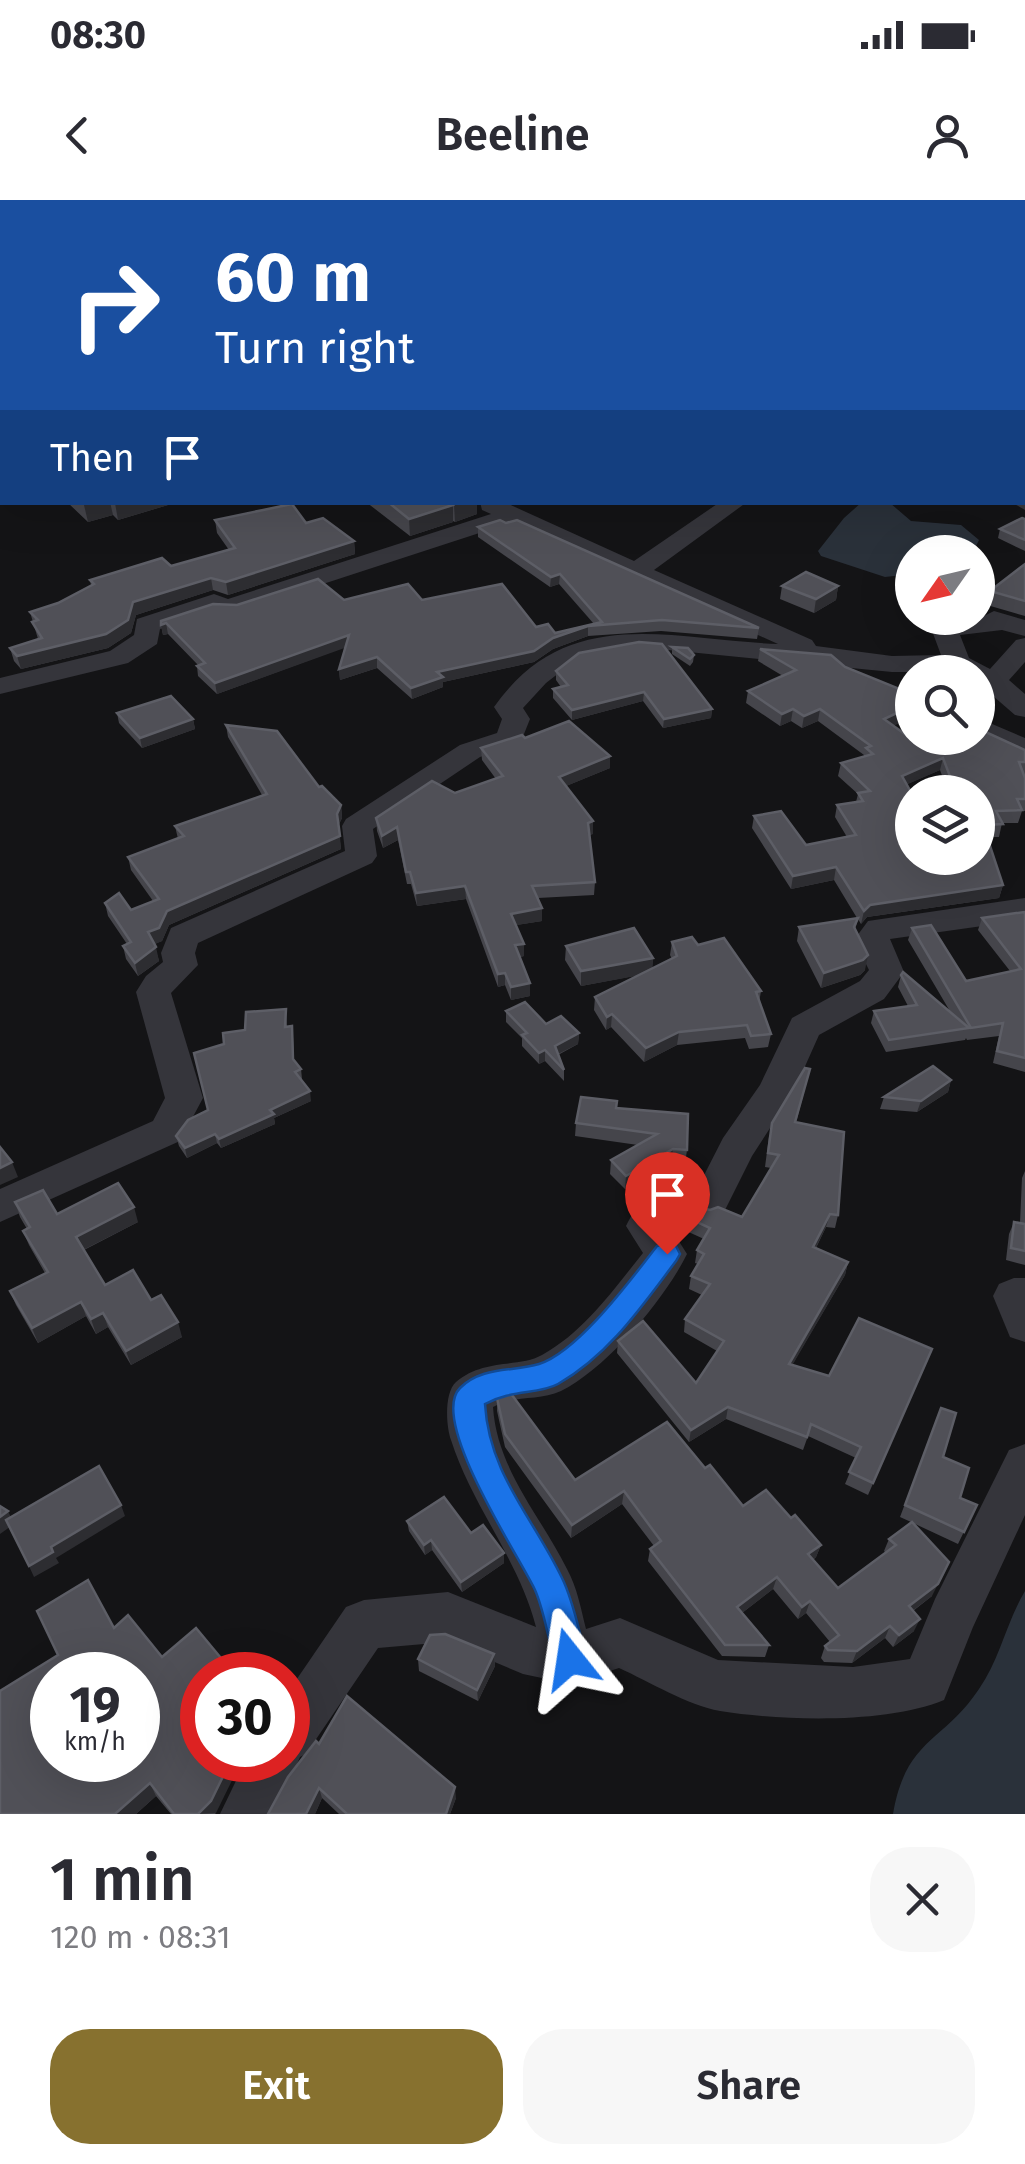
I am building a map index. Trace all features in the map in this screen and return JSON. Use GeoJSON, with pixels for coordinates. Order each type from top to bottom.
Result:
{"type":"FeatureCollection","features":[{"type":"Feature","properties":{"kind":"street"},"geometry":{"type":"LineString","coordinates":[[491,505],[895,689]]}},
{"type":"Feature","properties":{"kind":"street"},"geometry":{"type":"LineString","coordinates":[[637,570],[732,505]]}},
{"type":"Feature","properties":{"kind":"street"},"geometry":{"type":"LineString","coordinates":[[0,686],[119,658],[148,638],[146,624],[214,602],[228,607],[512,515]]}},
{"type":"Feature","properties":{"kind":"street"},"geometry":{"type":"LineString","coordinates":[[963,655],[944,628],[994,624],[994,620],[1025,628]]}},
{"type":"Feature","properties":{"kind":"street"},"geometry":{"type":"LineString","coordinates":[[0,1206],[167,1131],[184,1098],[153,992],[158,983],[171,978],[181,965],[178,953],[183,936],[362,856],[357,826],[470,751],[510,738],[516,719],[508,707],[551,664],[568,653],[638,639],[895,664]]}},
{"type":"Feature","properties":{"kind":"street"},"geometry":{"type":"LineString","coordinates":[[995,663],[1025,646]]}},
{"type":"Feature","properties":{"kind":"street"},"geometry":{"type":"LineString","coordinates":[[995,687],[1025,709]]}},
{"type":"Feature","properties":{"kind":"street"},"geometry":{"type":"LineString","coordinates":[[995,735],[1025,748]]}},
{"type":"Feature","properties":{"kind":"street"},"geometry":{"type":"LineString","coordinates":[[570,1659],[550,1586],[500,1500],[472,1437],[470,1397],[500,1381],[548,1376],[605,1332],[667,1254],[646,1226],[652,1214],[675,1196],[709,1204],[737,1148],[776,1091],[805,1028],[872,990],[887,972],[870,940],[880,929],[1025,910]]}},
{"type":"Feature","properties":{"kind":"street"},"geometry":{"type":"LineString","coordinates":[[1025,1296],[1014,1296],[1025,1324]]}},
{"type":"Feature","properties":{"kind":"street"},"geometry":{"type":"LineString","coordinates":[[310,1704],[364,1626],[448,1617],[523,1649],[570,1659],[620,1643],[717,1685],[853,1693],[926,1682],[952,1616],[1025,1465]]}},
{"type":"Feature","properties":{"kind":"street"},"geometry":{"type":"LineString","coordinates":[[248,1814],[263,1782]]}},
{"type":"Feature","properties":{"kind":"shaded area"},"geometry":{"type":"Polygon","coordinates":[[[859,505],[892,505],[911,521],[961,525],[973,535],[895,535],[895,576],[885,577],[821,556],[818,551],[859,505]]]}},
{"type":"Feature","properties":{"kind":"shaded area"},"geometry":{"type":"Polygon","coordinates":[[[1025,1591],[1025,1814],[893,1814],[907,1770],[916,1755],[966,1707],[979,1689],[1025,1591]]]}},
{"type":"Feature","properties":{"kind":"building"},"geometry":{"type":"Polygon","coordinates":[[[293,505],[306,523],[323,518],[354,541],[226,582],[211,578],[133,602],[128,620],[106,634],[17,656],[10,648],[42,638],[32,622],[38,620],[30,612],[94,584],[90,580],[162,558],[171,566],[235,548],[215,520],[293,505]]]}},
{"type":"Feature","properties":{"kind":"building"},"geometry":{"type":"Polygon","coordinates":[[[392,505],[453,505],[409,519],[392,505]]]}},
{"type":"Feature","properties":{"kind":"building"},"geometry":{"type":"Polygon","coordinates":[[[1022,518],[1025,540],[1000,529],[1022,518]]]}},
{"type":"Feature","properties":{"kind":"building"},"geometry":{"type":"Polygon","coordinates":[[[500,520],[517,520],[759,628],[662,620],[588,626],[553,638],[534,651],[437,672],[443,677],[411,688],[377,657],[339,669],[349,635],[215,683],[197,666],[205,663],[166,623],[161,625],[161,621],[213,604],[237,605],[318,579],[344,600],[408,584],[422,600],[502,584],[536,627],[548,624],[555,633],[602,622],[560,574],[551,577],[478,527],[500,520]]]}},
{"type":"Feature","properties":{"kind":"building"},"geometry":{"type":"Polygon","coordinates":[[[1025,564],[1025,601],[995,592],[995,587],[1025,564]]]}},
{"type":"Feature","properties":{"kind":"building"},"geometry":{"type":"Polygon","coordinates":[[[806,572],[838,586],[816,599],[782,586],[806,572]]]}},
{"type":"Feature","properties":{"kind":"building"},"geometry":{"type":"Polygon","coordinates":[[[639,642],[662,644],[712,709],[664,719],[644,692],[572,710],[553,689],[568,685],[556,671],[579,653],[639,642]]]}},
{"type":"Feature","properties":{"kind":"building"},"geometry":{"type":"Polygon","coordinates":[[[672,647],[688,648],[694,655],[690,659],[672,647]]]}},
{"type":"Feature","properties":{"kind":"building"},"geometry":{"type":"Polygon","coordinates":[[[760,649],[831,655],[845,667],[895,687],[895,714],[884,719],[895,727],[895,755],[995,755],[995,736],[1025,750],[1025,762],[1019,762],[1025,778],[1025,799],[1017,799],[1022,810],[996,811],[1003,824],[995,824],[995,775],[950,775],[943,758],[904,775],[895,775],[895,875],[995,875],[995,861],[1003,885],[870,905],[864,911],[836,867],[793,876],[754,816],[781,811],[806,845],[856,835],[837,805],[863,801],[858,793],[870,791],[841,763],[873,754],[866,748],[871,746],[820,709],[804,716],[793,709],[782,714],[748,691],[796,670],[760,649]]]}},
{"type":"Feature","properties":{"kind":"building"},"geometry":{"type":"Polygon","coordinates":[[[171,696],[193,719],[140,738],[117,713],[171,696]]]}},
{"type":"Feature","properties":{"kind":"building"},"geometry":{"type":"Polygon","coordinates":[[[569,721],[610,756],[559,777],[593,821],[588,823],[595,882],[532,886],[542,908],[511,914],[524,944],[515,945],[530,983],[511,987],[505,973],[498,974],[465,886],[416,893],[410,872],[406,872],[397,827],[382,836],[376,818],[432,781],[455,793],[503,776],[481,748],[522,735],[525,738],[569,721]]]}},
{"type":"Feature","properties":{"kind":"building"},"geometry":{"type":"Polygon","coordinates":[[[226,725],[277,731],[319,787],[341,805],[337,814],[340,836],[167,911],[159,928],[148,932],[156,947],[135,963],[123,946],[131,942],[105,903],[119,893],[131,910],[159,899],[128,857],[184,836],[175,826],[267,794],[226,725]]]}},
{"type":"Feature","properties":{"kind":"building"},"geometry":{"type":"Polygon","coordinates":[[[1024,912],[1025,1058],[997,1051],[1003,1023],[971,1028],[912,928],[931,925],[966,981],[1021,969],[982,918],[1024,912]]]}},
{"type":"Feature","properties":{"kind":"building"},"geometry":{"type":"Polygon","coordinates":[[[858,918],[854,927],[868,955],[824,973],[799,927],[858,918]]]}},
{"type":"Feature","properties":{"kind":"building"},"geometry":{"type":"Polygon","coordinates":[[[634,928],[653,958],[581,971],[566,946],[634,928]]]}},
{"type":"Feature","properties":{"kind":"building"},"geometry":{"type":"Polygon","coordinates":[[[692,937],[698,945],[724,938],[761,991],[756,992],[771,1034],[751,1036],[747,1025],[679,1032],[646,1048],[612,1014],[607,1017],[595,997],[677,956],[672,942],[692,937]]]}},
{"type":"Feature","properties":{"kind":"building"},"geometry":{"type":"Polygon","coordinates":[[[903,972],[969,1028],[889,1040],[874,1011],[917,1005],[901,975],[903,972]]]}},
{"type":"Feature","properties":{"kind":"building"},"geometry":{"type":"Polygon","coordinates":[[[525,1002],[546,1024],[561,1016],[579,1033],[555,1046],[564,1070],[545,1050],[539,1053],[506,1011],[525,1002]]]}},
{"type":"Feature","properties":{"kind":"building"},"geometry":{"type":"Polygon","coordinates":[[[286,1009],[285,1027],[292,1026],[293,1059],[301,1069],[295,1072],[310,1091],[270,1110],[274,1114],[219,1139],[215,1134],[185,1148],[176,1136],[188,1120],[208,1110],[194,1053],[224,1044],[223,1033],[245,1030],[246,1012],[286,1009]]]}},
{"type":"Feature","properties":{"kind":"building"},"geometry":{"type":"Polygon","coordinates":[[[933,1066],[951,1080],[921,1101],[884,1097],[933,1066]]]}},
{"type":"Feature","properties":{"kind":"building"},"geometry":{"type":"Polygon","coordinates":[[[805,1068],[810,1069],[795,1122],[844,1132],[838,1215],[830,1214],[813,1247],[848,1262],[789,1364],[829,1376],[859,1318],[932,1349],[873,1483],[849,1472],[861,1447],[811,1424],[807,1437],[728,1407],[691,1430],[618,1341],[643,1321],[696,1383],[724,1341],[685,1319],[710,1284],[691,1276],[704,1254],[697,1250],[710,1228],[675,1212],[684,1204],[710,1210],[718,1207],[742,1217],[779,1155],[768,1153],[772,1123],[805,1068]]]}},
{"type":"Feature","properties":{"kind":"building"},"geometry":{"type":"Polygon","coordinates":[[[581,1097],[617,1101],[616,1108],[688,1114],[687,1150],[673,1149],[626,1176],[611,1160],[657,1134],[576,1123],[581,1097]]]}},
{"type":"Feature","properties":{"kind":"building"},"geometry":{"type":"Polygon","coordinates":[[[0,1147],[12,1162],[0,1168],[0,1147]]]}},
{"type":"Feature","properties":{"kind":"building"},"geometry":{"type":"Polygon","coordinates":[[[118,1183],[134,1207],[76,1237],[105,1285],[133,1270],[151,1300],[161,1295],[178,1322],[126,1351],[103,1313],[91,1319],[81,1302],[32,1328],[10,1291],[48,1272],[23,1231],[30,1227],[15,1202],[43,1190],[57,1214],[118,1183]]]}},
{"type":"Feature","properties":{"kind":"building"},"geometry":{"type":"Polygon","coordinates":[[[1014,1222],[1025,1224],[1025,1251],[1011,1248],[1014,1222]]]}},
{"type":"Feature","properties":{"kind":"building"},"geometry":{"type":"Polygon","coordinates":[[[509,1391],[575,1480],[667,1422],[705,1468],[710,1465],[743,1506],[766,1490],[791,1518],[795,1515],[821,1545],[808,1554],[838,1588],[896,1545],[889,1539],[912,1522],[949,1562],[938,1584],[909,1606],[920,1619],[899,1635],[890,1626],[857,1651],[828,1650],[825,1646],[839,1635],[810,1601],[802,1607],[777,1577],[737,1607],[769,1645],[725,1645],[650,1549],[661,1541],[624,1491],[572,1525],[505,1434],[497,1398],[509,1391]]]}},
{"type":"Feature","properties":{"kind":"building"},"geometry":{"type":"Polygon","coordinates":[[[941,1408],[956,1413],[943,1457],[969,1468],[960,1498],[977,1505],[964,1532],[905,1505],[941,1408]]]}},
{"type":"Feature","properties":{"kind":"building"},"geometry":{"type":"Polygon","coordinates":[[[99,1466],[121,1505],[51,1547],[53,1552],[29,1566],[6,1520],[99,1466]]]}},
{"type":"Feature","properties":{"kind":"building"},"geometry":{"type":"Polygon","coordinates":[[[444,1497],[471,1533],[483,1525],[504,1553],[461,1582],[431,1540],[424,1545],[407,1521],[444,1497]]]}},
{"type":"Feature","properties":{"kind":"building"},"geometry":{"type":"Polygon","coordinates":[[[88,1580],[114,1628],[128,1615],[158,1652],[57,1652],[37,1611],[88,1580]]]}},
{"type":"Feature","properties":{"kind":"building"},"geometry":{"type":"Polygon","coordinates":[[[196,1628],[216,1652],[180,1652],[180,1782],[220,1782],[211,1801],[198,1814],[174,1814],[150,1783],[115,1814],[0,1814],[0,1691],[30,1672],[30,1782],[160,1782],[160,1655],[162,1657],[196,1628]]]}},
{"type":"Feature","properties":{"kind":"building"},"geometry":{"type":"Polygon","coordinates":[[[445,1634],[494,1654],[477,1690],[418,1659],[430,1635],[445,1634]]]}},
{"type":"Feature","properties":{"kind":"building"},"geometry":{"type":"Polygon","coordinates":[[[347,1696],[455,1787],[446,1814],[347,1814],[319,1788],[306,1814],[268,1814],[285,1782],[310,1782],[310,1749],[316,1741],[319,1744],[347,1696]]]}},
{"type":"Feature","properties":{"kind":"route"},"geometry":{"type":"LineString","coordinates":[[570,1659],[550,1586],[500,1500],[472,1437],[470,1397],[500,1381],[548,1376],[605,1332],[667,1254]]}}]}
